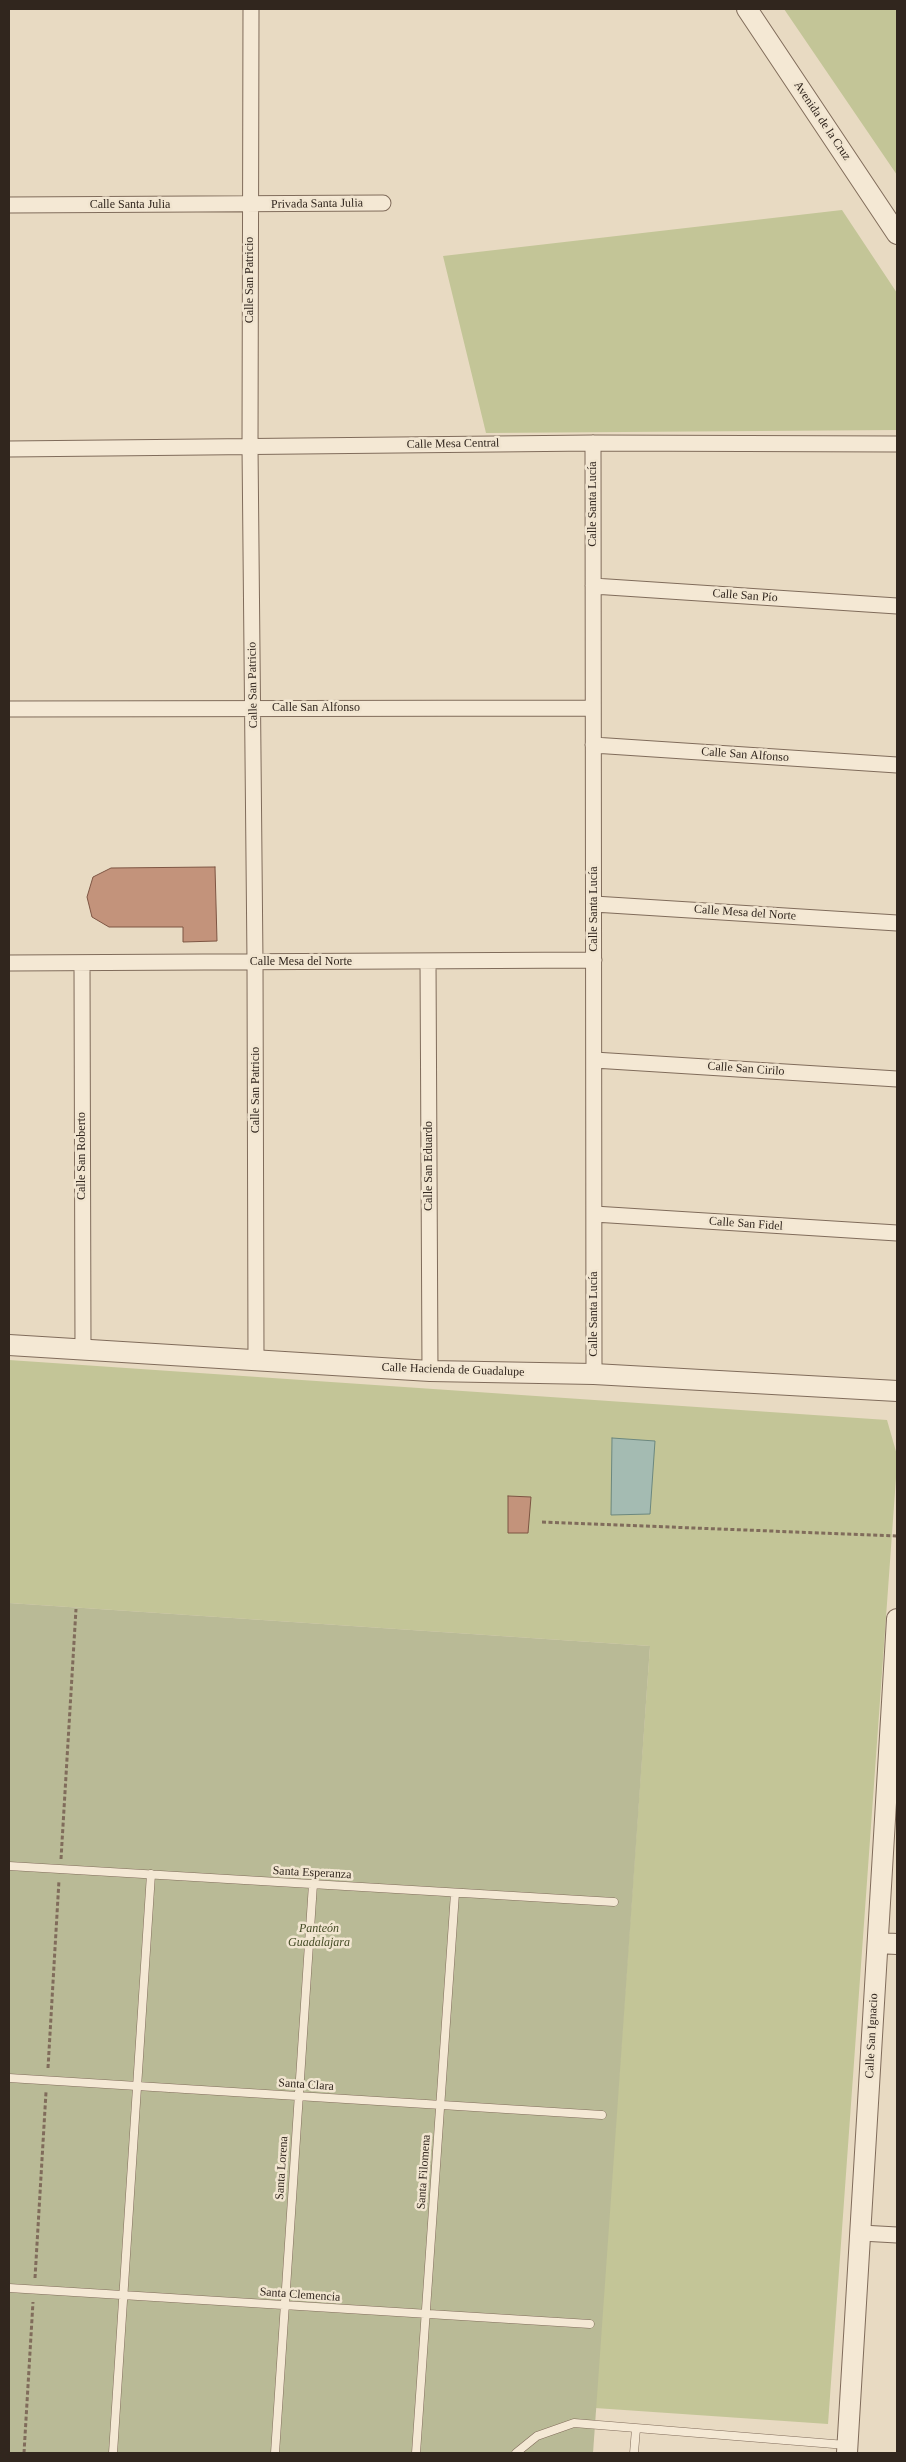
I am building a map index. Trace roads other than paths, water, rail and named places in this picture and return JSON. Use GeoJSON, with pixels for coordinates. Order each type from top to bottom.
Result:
{"type":"FeatureCollection","features":[{"type":"Feature","properties":{"kind":"street","name":"Calle San Patricio"},"geometry":{"type":"LineString","coordinates":[[251,9],[250,446],[256,962],[256,1361]]}},
{"type":"Feature","properties":{"kind":"street","name":"Avenida de la Cruz"},"geometry":{"type":"LineString","coordinates":[[747,9],[897,234]]}},
{"type":"Feature","properties":{"kind":"street","name":"Privada Santa Julia"},"geometry":{"type":"LineString","coordinates":[[250,205],[382,204]]}},
{"type":"Feature","properties":{"kind":"street","name":"Calle Santa Julia"},"geometry":{"type":"LineString","coordinates":[[9,205],[250,205]]}},
{"type":"Feature","properties":{"kind":"street","name":"Calle Mesa Central"},"geometry":{"type":"LineString","coordinates":[[9,449],[592,443],[897,444]]}},
{"type":"Feature","properties":{"kind":"street","name":"Calle Santa Lucía"},"geometry":{"type":"LineString","coordinates":[[592,443],[594,1374]]}},
{"type":"Feature","properties":{"kind":"street","name":"Calle San Pío"},"geometry":{"type":"LineString","coordinates":[[593,586],[897,606]]}},
{"type":"Feature","properties":{"kind":"street","name":"Calle San Alfonso"},"geometry":{"type":"LineString","coordinates":[[9,709],[593,708]]}},
{"type":"Feature","properties":{"kind":"street","name":"Calle San Alfonso"},"geometry":{"type":"LineString","coordinates":[[593,745],[897,765]]}},
{"type":"Feature","properties":{"kind":"street","name":"Calle Mesa del Norte"},"geometry":{"type":"LineString","coordinates":[[594,904],[897,922]]}},
{"type":"Feature","properties":{"kind":"street","name":"Calle Mesa del Norte"},"geometry":{"type":"LineString","coordinates":[[9,963],[594,960]]}},
{"type":"Feature","properties":{"kind":"street","name":"Calle San Eduardo"},"geometry":{"type":"LineString","coordinates":[[428,961],[430,1371]]}},
{"type":"Feature","properties":{"kind":"street","name":"Calle San Roberto"},"geometry":{"type":"LineString","coordinates":[[82,963],[83,1349]]}},
{"type":"Feature","properties":{"kind":"street","name":"Calle San Cirilo"},"geometry":{"type":"LineString","coordinates":[[594,1060],[897,1078]]}},
{"type":"Feature","properties":{"kind":"street","name":"Calle San Fidel"},"geometry":{"type":"LineString","coordinates":[[594,1214],[897,1233]]}},
{"type":"Feature","properties":{"kind":"street","name":"Calle Hacienda de Guadalupe"},"geometry":{"type":"LineString","coordinates":[[9,1345],[430,1371],[594,1374],[897,1391]]}},
{"type":"Feature","properties":{"kind":"street","name":"Calle San Ignacio"},"geometry":{"type":"LineString","coordinates":[[848,2449],[861,2233],[888,1944],[897,1618]]}},
{"type":"Feature","properties":{"kind":"street"},"geometry":{"type":"LineString","coordinates":[[861,2233],[897,2235]]}},
{"type":"Feature","properties":{"kind":"lane","name":"Santa Esperanza"},"geometry":{"type":"LineString","coordinates":[[9,1866],[614,1902]]}},
{"type":"Feature","properties":{"kind":"lane"},"geometry":{"type":"LineString","coordinates":[[113,2453],[151,1874]]}},
{"type":"Feature","properties":{"kind":"lane","name":"Santa Lorena"},"geometry":{"type":"LineString","coordinates":[[275,2453],[313,1884]]}},
{"type":"Feature","properties":{"kind":"lane","name":"Santa Filomena"},"geometry":{"type":"LineString","coordinates":[[416,2453],[455,1893]]}},
{"type":"Feature","properties":{"kind":"lane","name":"Santa Clara"},"geometry":{"type":"LineString","coordinates":[[9,2078],[602,2115]]}},
{"type":"Feature","properties":{"kind":"lane","name":"Santa Clemencia"},"geometry":{"type":"LineString","coordinates":[[9,2288],[590,2324]]}},
{"type":"Feature","properties":{"kind":"lane"},"geometry":{"type":"LineString","coordinates":[[516,2453],[537,2436],[574,2423],[848,2449]]}},
{"type":"Feature","properties":{"kind":"lane"},"geometry":{"type":"LineString","coordinates":[[634,2453],[636,2429]]}},
{"type":"Feature","properties":{"kind":"park label","name":"Panteón Guadalajara"},"geometry":{"type":"Point","coordinates":[319,1936]}}]}
